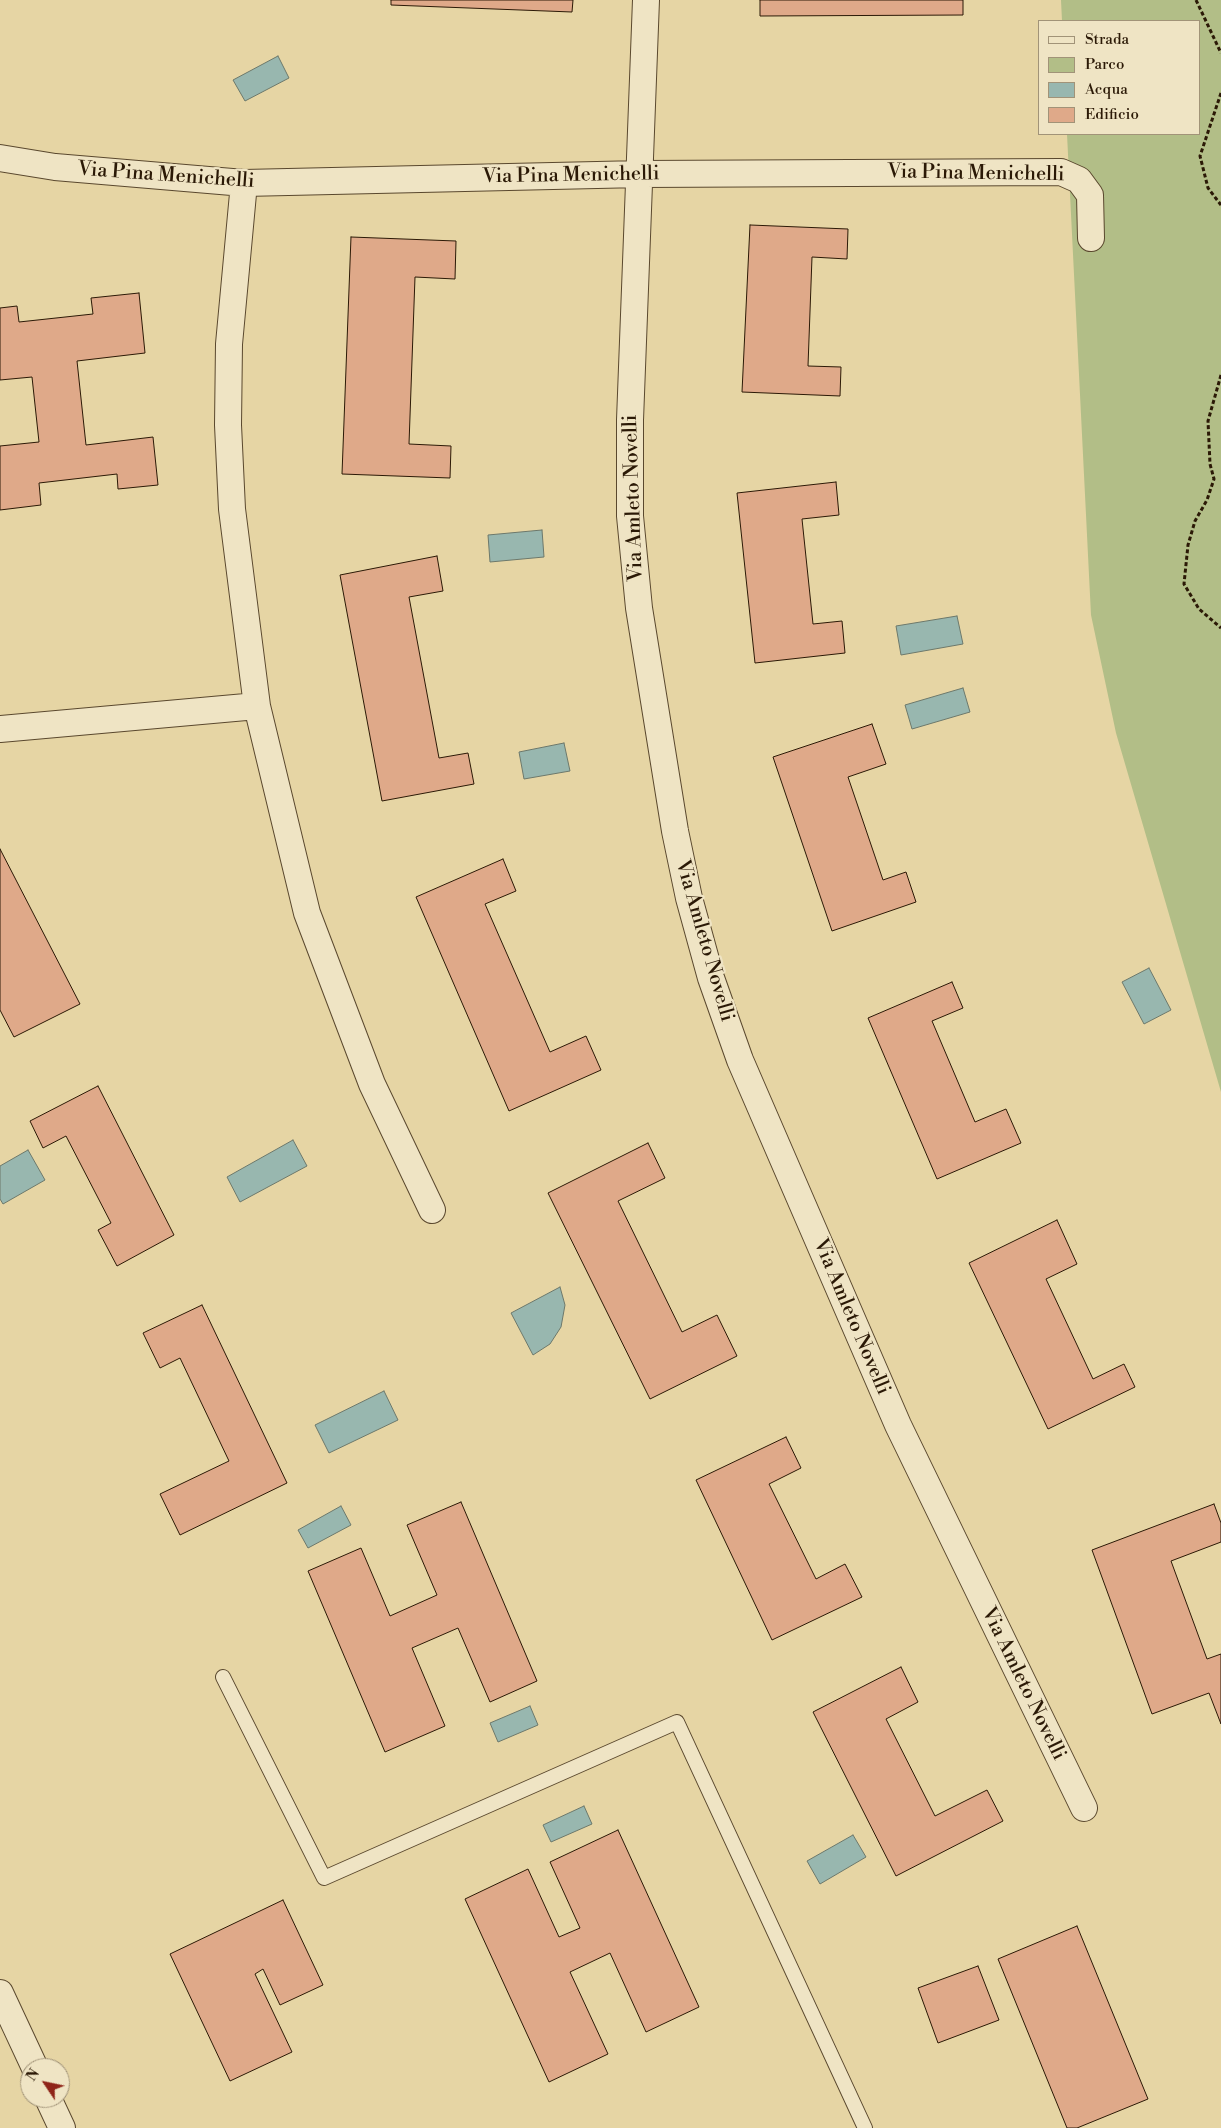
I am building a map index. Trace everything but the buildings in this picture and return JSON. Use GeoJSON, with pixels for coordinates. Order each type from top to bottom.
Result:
{"type":"FeatureCollection","features":[{"type":"Feature","properties":{"kind":"street","name":"Via Amleto Novelli"},"geometry":{"type":"LineString","coordinates":[[646,0],[629,466],[632,544],[639,608],[675,831],[700,940],[725,1020],[740,1060],[898,1425],[1084,1808]]}},
{"type":"Feature","properties":{"kind":"street","name":"Via Pina Menichelli"},"geometry":{"type":"LineString","coordinates":[[0,158],[55,167],[244,183],[641,174],[1061,172],[1079,180],[1090,195],[1091,238]]}},
{"type":"Feature","properties":{"kind":"street"},"geometry":{"type":"LineString","coordinates":[[244,183],[229,344],[228,425],[232,509],[257,706],[307,913],[372,1084],[432,1210]]}},
{"type":"Feature","properties":{"kind":"street"},"geometry":{"type":"LineString","coordinates":[[0,730],[257,706]]}},
{"type":"Feature","properties":{"kind":"street"},"geometry":{"type":"LineString","coordinates":[[0,1993],[30,2058]]}},
{"type":"Feature","properties":{"kind":"street"},"geometry":{"type":"LineString","coordinates":[[53,2108],[62,2128]]}},
{"type":"Feature","properties":{"kind":"lane"},"geometry":{"type":"LineString","coordinates":[[223,1678],[324,1878],[677,1722],[865,2128]]}},
{"type":"Feature","properties":{"kind":"path"},"geometry":{"type":"LineString","coordinates":[[1196,0],[1221,53]]}},
{"type":"Feature","properties":{"kind":"path"},"geometry":{"type":"LineString","coordinates":[[1221,93],[1200,156],[1208,188],[1221,205]]}},
{"type":"Feature","properties":{"kind":"path"},"geometry":{"type":"LineString","coordinates":[[1221,375],[1208,421],[1210,464],[1214,479],[1208,500],[1196,520],[1188,545],[1184,584],[1200,609],[1221,628]]}},
{"type":"Feature","properties":{"kind":"green space"},"geometry":{"type":"Polygon","coordinates":[[[1061,0],[1221,0],[1221,1092],[1116,733],[1091,615],[1067,135],[1201,135],[1201,20],[1062,20],[1061,0]]]}},
{"type":"Feature","properties":{"kind":"water"},"geometry":{"type":"Polygon","coordinates":[[[278,56],[289,78],[245,101],[233,80],[278,56]]]}},
{"type":"Feature","properties":{"kind":"water"},"geometry":{"type":"Polygon","coordinates":[[[542,530],[544,557],[490,562],[488,535],[542,530]]]}},
{"type":"Feature","properties":{"kind":"water"},"geometry":{"type":"Polygon","coordinates":[[[957,616],[963,644],[901,655],[896,626],[957,616]]]}},
{"type":"Feature","properties":{"kind":"water"},"geometry":{"type":"Polygon","coordinates":[[[963,688],[970,712],[912,729],[905,705],[963,688]]]}},
{"type":"Feature","properties":{"kind":"water"},"geometry":{"type":"Polygon","coordinates":[[[564,743],[570,771],[524,779],[519,752],[564,743]]]}},
{"type":"Feature","properties":{"kind":"water"},"geometry":{"type":"Polygon","coordinates":[[[1149,968],[1171,1010],[1144,1024],[1122,982],[1149,968]]]}},
{"type":"Feature","properties":{"kind":"water"},"geometry":{"type":"Polygon","coordinates":[[[293,1140],[307,1166],[240,1202],[227,1177],[293,1140]]]}},
{"type":"Feature","properties":{"kind":"water"},"geometry":{"type":"Polygon","coordinates":[[[28,1150],[45,1180],[3,1204],[0,1199],[0,1166],[28,1150]]]}},
{"type":"Feature","properties":{"kind":"water"},"geometry":{"type":"Polygon","coordinates":[[[560,1287],[565,1305],[561,1327],[550,1344],[533,1355],[511,1313],[560,1287]]]}},
{"type":"Feature","properties":{"kind":"water"},"geometry":{"type":"Polygon","coordinates":[[[384,1391],[398,1420],[329,1453],[315,1425],[384,1391]]]}},
{"type":"Feature","properties":{"kind":"water"},"geometry":{"type":"Polygon","coordinates":[[[341,1506],[351,1525],[308,1548],[298,1530],[341,1506]]]}},
{"type":"Feature","properties":{"kind":"water"},"geometry":{"type":"Polygon","coordinates":[[[530,1706],[538,1725],[498,1742],[490,1723],[530,1706]]]}},
{"type":"Feature","properties":{"kind":"water"},"geometry":{"type":"Polygon","coordinates":[[[584,1806],[592,1824],[551,1842],[543,1825],[584,1806]]]}},
{"type":"Feature","properties":{"kind":"water"},"geometry":{"type":"Polygon","coordinates":[[[853,1835],[866,1857],[820,1884],[807,1861],[853,1835]]]}}]}
